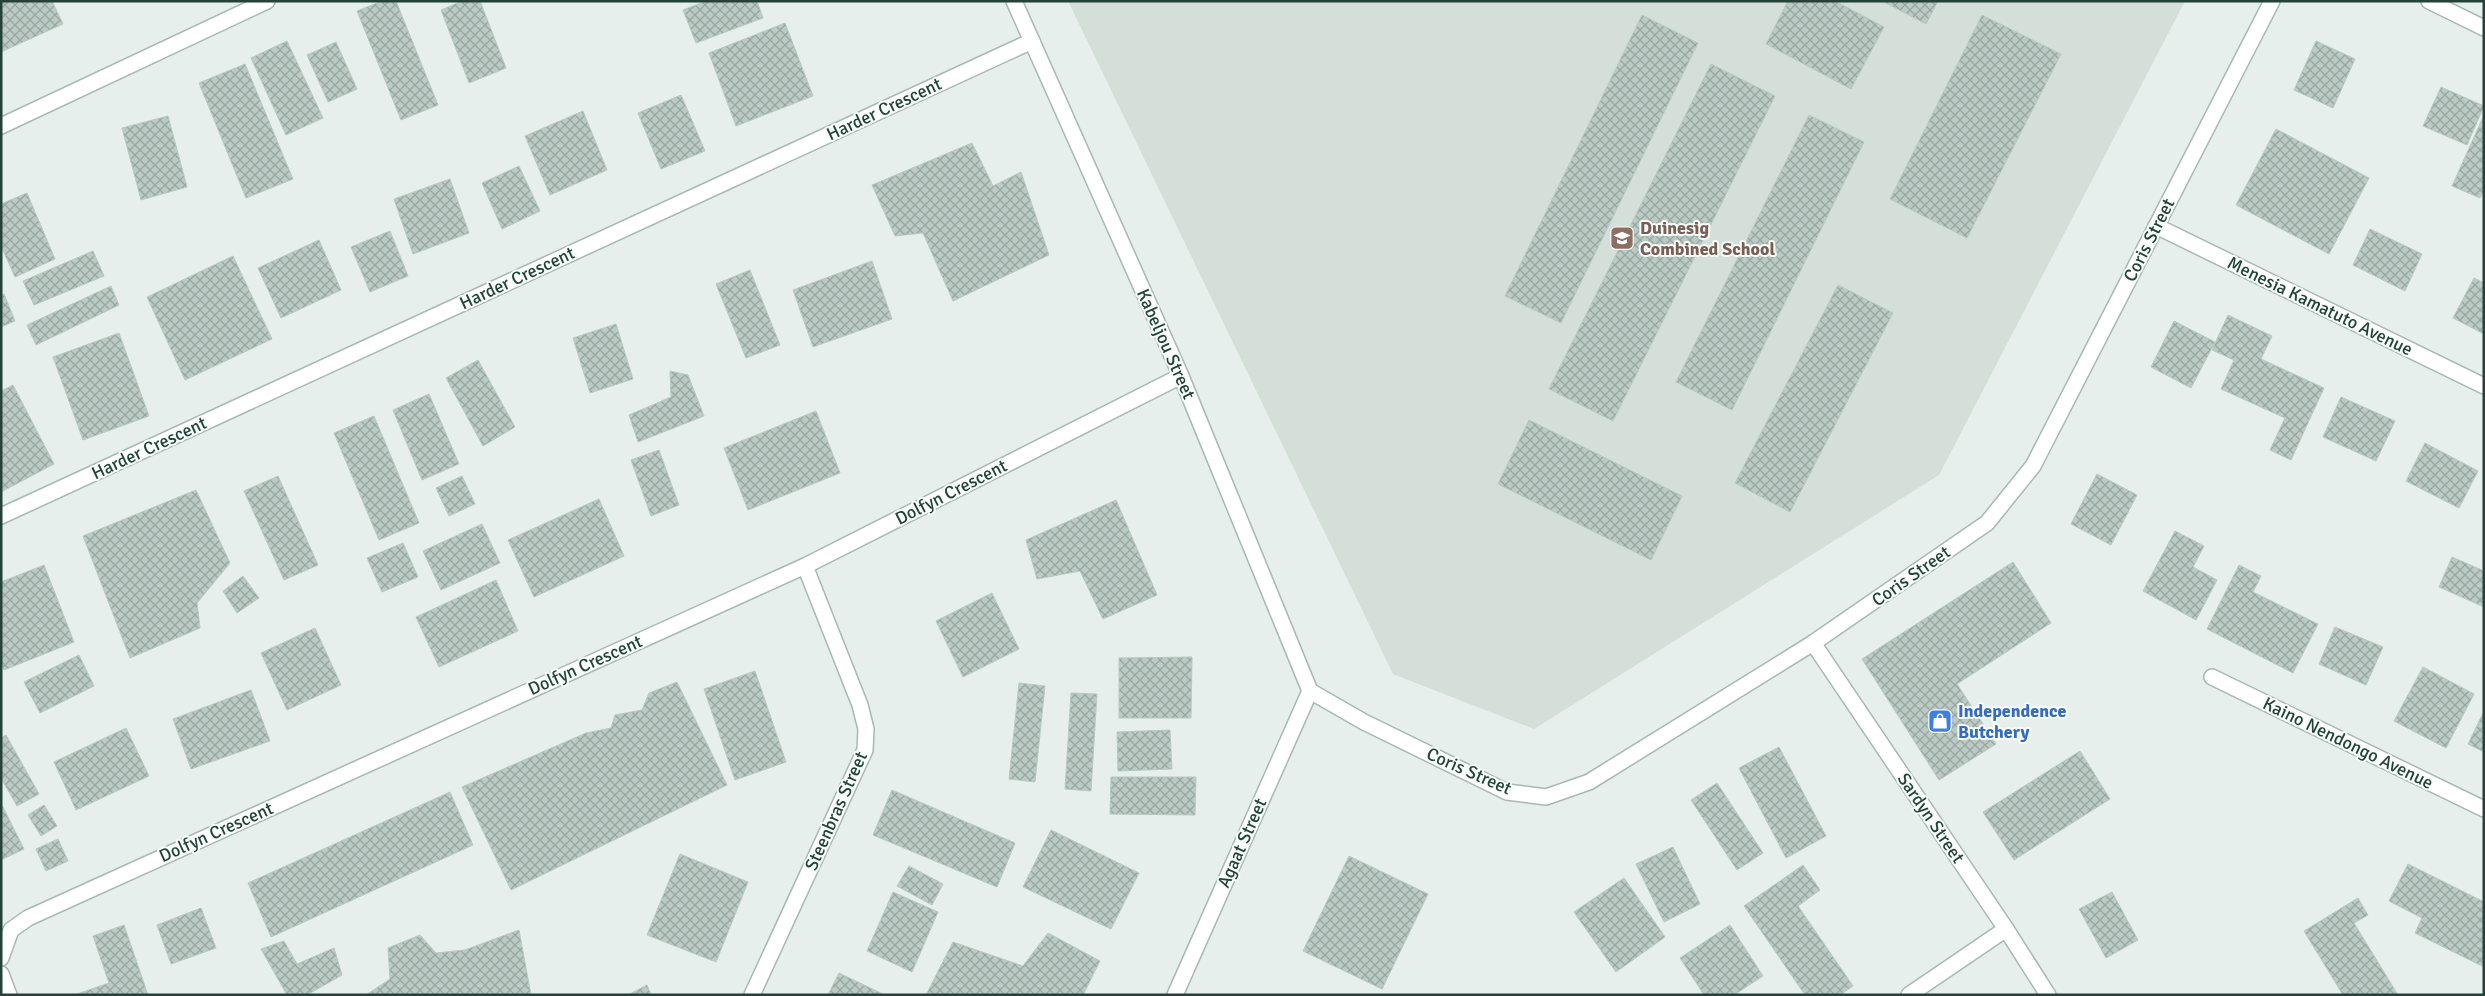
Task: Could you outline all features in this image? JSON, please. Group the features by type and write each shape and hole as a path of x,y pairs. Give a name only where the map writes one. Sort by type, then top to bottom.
{"street":[{"path":"1,126 267,1"},
{"name":"Kabeljou Street","path":"1014,1 1181,376 1310,691"},
{"name":"Coris Street","path":"1310,691 1364,722 1507,792 1546,797 1589,782 1813,643 1987,523 2033,466 2272,1"},
{"path":"2429,1 2484,28"},
{"name":"Harder Crescent","path":"1,516 1032,41"},
{"name":"Menesia Kamatuto Avenue","path":"2156,226 2484,386"},
{"name":"Dolfyn Crescent","path":"1,958 12,930 28,918 805,566 1181,376"},
{"name":"Steenbras Street","path":"752,995 865,750 866,728 860,706 805,566"},
{"name":"Sardyn Street","path":"1813,643 2006,929 2048,995"},
{"name":"Kaino Nendongo Avenue","path":"2212,677 2484,809"},
{"name":"Agaat Street","path":"1174,995 1310,691"},
{"path":"1909,995 2006,929"},
{"path":"1,974 9,995"}],"shaded area":[{"name":"Duinesig Combined School","path":"1068,1 2185,1 1939,475 1534,729 1393,674"}],"building":[{"path":"1,1 52,1 63,24 1,52"},
{"path":"382,1 396,1 438,105 401,120 357,11"},
{"path":"462,1 480,1 506,68 469,83 441,10"},
{"path":"706,1 757,1 763,18 696,43 683,10"},
{"path":"1788,1 1835,1 1884,27 1851,89 1766,44"},
{"path":"1882,1 1938,1 1926,24"},
{"path":"1642,15 1698,43 1561,323 1505,296"},
{"path":"1982,15 2061,54 1967,238 1890,199"},
{"path":"785,23 813,96 736,126 709,53"},
{"path":"287,41 323,118 286,135 251,58"},
{"path":"2316,41 2355,59 2333,108 2294,90"},
{"path":"336,42 357,89 328,102 307,55"},
{"path":"245,64 293,179 246,198 199,83"},
{"path":"1711,64 1775,96 1613,421 1549,389"},
{"path":"2441,87 2484,106 2467,145 2423,126"},
{"path":"681,95 705,151 661,169 638,113"},
{"path":"583,111 607,170 550,195 525,136"},
{"path":"1809,115 1864,142 1732,410 1676,382"},
{"path":"2484,115 2484,191 2480,198 2452,186"},
{"path":"168,116 187,187 141,200 122,128"},
{"path":"2276,129 2369,178 2329,254 2236,205"},
{"path":"972,143 993,186 1021,172 1049,255 953,301 923,233 895,236 872,185"},
{"path":"519,166 540,211 502,229 482,183"},
{"path":"450,179 469,233 413,254 394,199"},
{"path":"27,193 55,259 15,277 1,246 1,204"},
{"path":"2370,229 2422,254 2405,291 2353,265"},
{"path":"390,231 408,276 370,292 351,247"},
{"path":"319,240 341,290 281,318 258,268"},
{"path":"93,251 104,276 34,305 23,281"},
{"path":"233,256 272,339 185,380 147,297"},
{"path":"872,261 892,319 813,347 793,290"},
{"path":"750,270 780,345 746,358 716,284"},
{"path":"2474,278 2484,283 2484,334 2453,318"},
{"path":"1838,285 1893,313 1790,512 1735,483"},
{"path":"111,286 119,305 36,345 27,325"},
{"path":"4,294 15,321 1,327 1,295"},
{"path":"2228,315 2272,336 2261,359 2324,388 2291,460 2270,450 2285,418 2221,389 2234,360 2212,350"},
{"path":"2174,321 2215,342 2191,388 2151,367"},
{"path":"616,324 633,379 590,393 573,338"},
{"path":"119,333 149,416 83,440 53,357"},
{"path":"478,360 515,427 483,446 446,378"},
{"path":"670,371 688,375 704,416 638,442 629,415 671,397"},
{"path":"13,385 54,464 1,492 1,391"},
{"path":"429,394 459,464 422,480 393,410"},
{"path":"2341,397 2395,421 2376,461 2323,437"},
{"path":"816,411 840,473 748,510 724,448"},
{"path":"374,416 419,523 379,540 334,433"},
{"path":"1529,420 1682,496 1651,560 1498,484"},
{"path":"2425,443 2478,471 2459,508 2406,481"},
{"path":"659,450 679,505 651,516 631,460"},
{"path":"2097,474 2137,495 2111,545 2071,524"},
{"path":"278,476 318,565 284,580 244,491"},
{"path":"462,476 475,504 449,516 436,488"},
{"path":"196,490 230,563 197,603 200,628 130,658 83,536"},
{"path":"599,499 624,556 534,597 508,540"},
{"path":"1116,500 1157,595 1103,619 1080,571 1037,579 1026,540"},
{"path":"482,524 500,563 441,590 423,551"},
{"path":"2175,531 2204,546 2193,567 2217,580 2196,620 2143,591"},
{"path":"403,543 418,577 382,592 367,558"},
{"path":"2452,557 2484,571 2484,607 2439,587"},
{"path":"2013,562 2051,623 1957,684 1996,744 1939,780 1862,659"},
{"path":"44,565 74,642 4,670 1,664 1,582"},
{"path":"2239,565 2261,576 2253,592 2318,624 2293,673 2207,629"},
{"path":"243,576 259,598 237,613 223,591"},
{"path":"496,580 518,631 439,667 416,617"},
{"path":"992,593 1019,649 963,677 936,621"},
{"path":"2335,627 2383,647 2366,685 2319,664"},
{"path":"315,628 341,685 287,710 261,653"},
{"path":"79,655 94,686 40,713 24,682"},
{"path":"1192,657 1191,718 1119,718 1119,658"},
{"path":"2423,667 2474,694 2446,748 2394,721"},
{"path":"755,671 786,762 735,780 704,689"},
{"path":"677,682 727,785 511,890 462,787 586,733 611,728 615,715 642,710 649,693"},
{"path":"1019,683 1045,686 1035,782 1009,779"},
{"path":"251,690 270,741 191,769 173,719"},
{"path":"1071,693 1097,694 1091,791 1065,789"},
{"path":"2484,711 2484,752 2468,744"},
{"path":"126,728 149,776 76,810 54,762"},
{"path":"1170,730 1172,769 1118,771 1117,732"},
{"path":"6,735 39,794 17,806 1,778 1,738"},
{"path":"1779,747 1826,836 1786,858 1739,768"},
{"path":"2080,751 2110,799 2014,860 1983,812"},
{"path":"1111,777 1196,777 1195,815 1110,814"},
{"path":"1717,783 1763,853 1737,870 1691,800"},
{"path":"892,790 1015,843 997,887 873,835"},
{"path":"450,792 473,845 271,937 248,883"},
{"path":"1,803 24,849 1,860"},
{"path":"44,805 57,826 41,836 28,815"},
{"path":"1051,830 1139,873 1111,929 1023,887"},
{"path":"58,839 68,861 46,871 36,849"},
{"path":"1673,847 1700,904 1664,922 1636,864"},
{"path":"680,854 748,882 716,962 647,935"},
{"path":"1349,856 1428,894 1382,989 1303,951"},
{"path":"2408,864 2484,902 2484,967 2415,933 2422,918 2389,901"},
{"path":"1803,865 1820,890 1798,906 1853,986 1840,995 1805,995 1744,906"},
{"path":"909,866 943,884 932,905 897,886"},
{"path":"1624,878 1665,937 1616,972 1574,912"},
{"path":"893,892 938,912 912,972 867,951"},
{"path":"2112,892 2138,940 2106,958 2079,909"},
{"path":"2358,898 2368,915 2354,923 2398,995 2343,995 2304,931"},
{"path":"201,908 216,948 171,964 157,925"},
{"path":"124,925 148,995 74,995 109,983 93,936"},
{"path":"1730,925 1763,976 1734,995 1704,995 1680,958"},
{"path":"519,930 531,995 366,995 390,979 388,948 420,935 436,953 465,950"},
{"path":"1048,933 1100,961 1083,995 926,995 953,942 1023,966"},
{"path":"284,941 297,964 334,948 342,975 307,995 287,995 261,949"},
{"path":"839,973 885,995 828,995"},
{"path":"647,985 651,995 628,995"}],"place":[{"name":"Duinesig Combined School","path":"1622,238"},
{"name":"Independence Butchery","path":"1940,721"}]}
